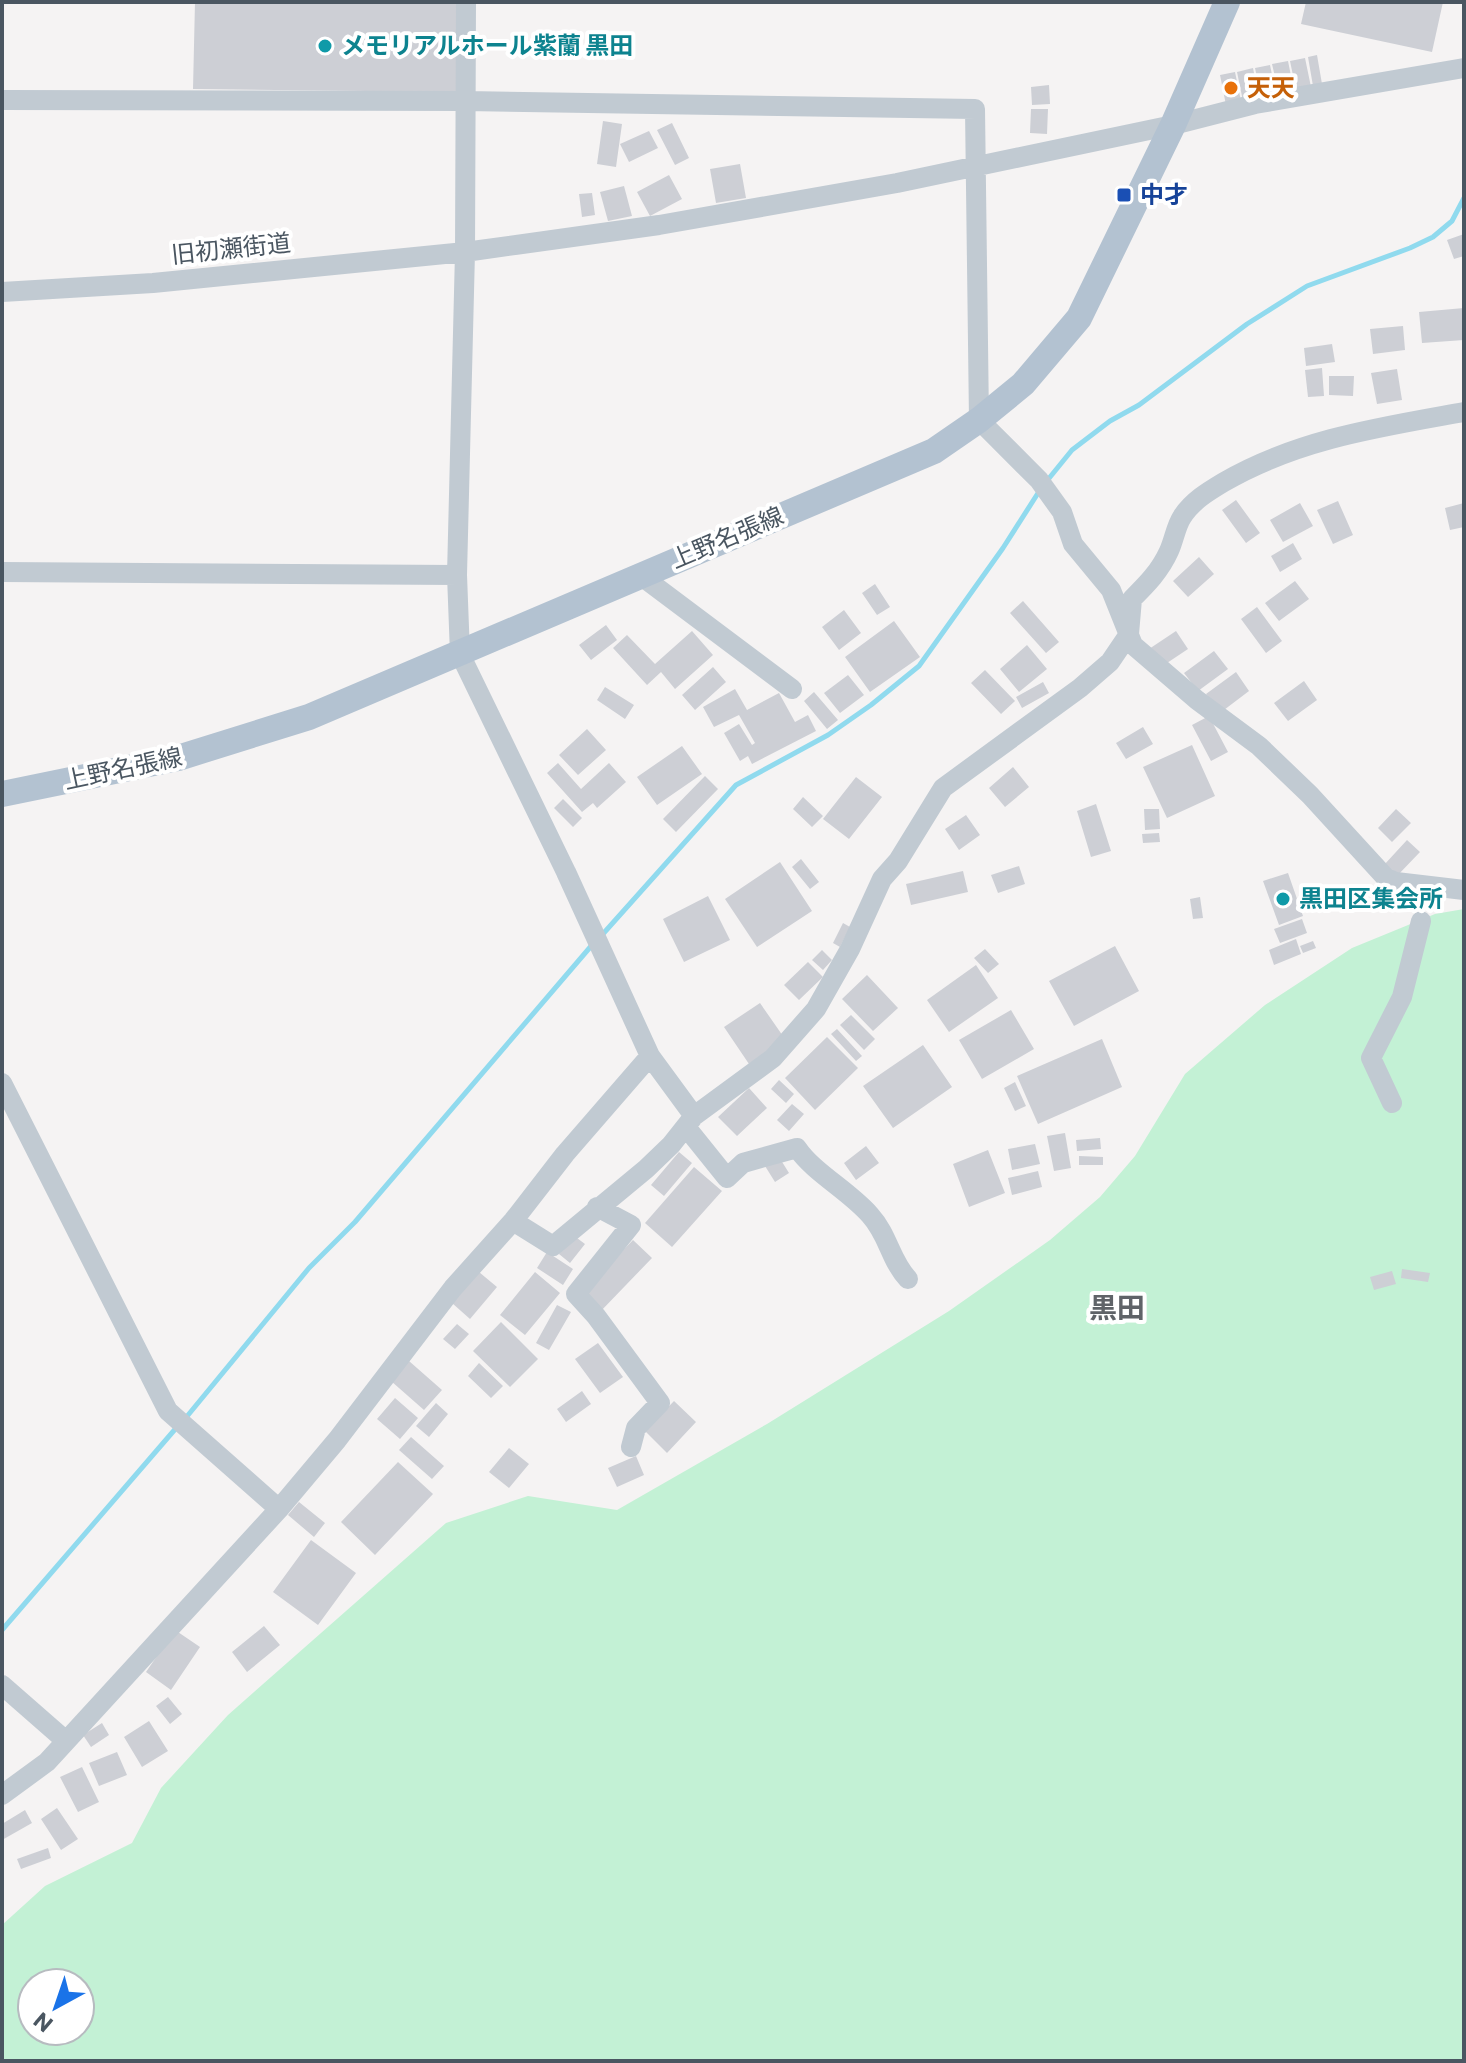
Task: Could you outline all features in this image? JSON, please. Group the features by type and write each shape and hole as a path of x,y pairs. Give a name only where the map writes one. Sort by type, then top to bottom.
{"main road":[{"name":"上野名張線","path":"2,794 178,758 309,717 934,451 1023,384 1079,318 1173,125 1227,2"}],"street":[{"path":"466,2 465,252 457,575 460,654 650,1056 727,1178 743,1163 797,1148 804,1158 831,1178 869,1214 888,1239 897,1266 908,1279"},
{"name":"旧初瀬街道","path":"2,292 153,283 465,252 659,225 977,166 1173,125 1255,104 1464,68"},
{"path":"2,100 466,101 975,109 979,420 1044,486 1062,512 1073,544 1111,590 1133,645 1197,700 1259,746 1310,795 1386,878 1411,885 1464,890"},
{"path":"513,1221 553,1246 646,1169 690,1122 773,1058 816,1009 850,949 882,879 898,861 943,788 1080,688 1110,662 1129,634 1132,599 1156,574 1170,550 1181,517 1203,494 1248,469 1305,445 1464,412"},
{"path":"2,572 457,575"},
{"path":"640,575 792,689"},
{"path":"1392,1103 1371,1058 1402,997 1421,921"},
{"path":"2,1795 47,1762 279,1509 337,1440 453,1288 650,1056"},
{"path":"2,1083 168,1411 279,1509"},
{"path":"597,1207 631,1225 576,1294 596,1316 660,1403 636,1428 631,1447"},
{"path":"2,1685 66,1741"}],"green space":[{"path":"1464,909 1464,2061 2,2061 2,1925 45,1886 132,1843 161,1788 228,1715 446,1523 528,1496 617,1510 767,1424 949,1311 1050,1240 1100,1197 1135,1156 1185,1074 1265,1005 1352,948 1435,914"}],"building":[{"name":"メモリアルホール紫蘭 黒田","path":"195,2 456,2 456,92 193,89"},
{"path":"1306,2 1443,2 1432,52 1301,24"},
{"path":"1317,55 1322,84 1313,86 1308,57"},
{"path":"1305,58 1311,87 1296,90 1290,61"},
{"path":"1288,61 1294,91 1279,94 1272,64"},
{"path":"1270,65 1276,94 1261,97 1255,68"},
{"path":"1253,68 1259,98 1243,101 1237,72"},
{"name":"天天","path":"1235,72 1241,101 1226,105 1220,75"},
{"path":"1049,85 1050,104 1032,105 1031,87"},
{"path":"1031,109 1048,109 1047,134 1030,133"},
{"path":"603,121 622,124 616,167 597,164"},
{"path":"672,123 689,158 675,165 657,130"},
{"path":"649,131 658,148 629,162 620,144"},
{"path":"740,164 746,198 716,203 710,169"},
{"path":"669,175 682,199 650,216 637,192"},
{"path":"624,186 632,216 608,221 600,192"},
{"path":"592,193 595,215 582,217 579,194"},
{"path":"1464,234 1464,256 1454,259 1447,240"},
{"path":"1464,308 1464,340 1422,343 1419,312"},
{"path":"1403,326 1405,350 1373,354 1370,329"},
{"path":"1332,344 1335,362 1306,366 1304,348"},
{"path":"1322,368 1324,396 1308,397 1305,370"},
{"path":"1397,369 1402,400 1377,404 1371,373"},
{"path":"1329,376 1354,376 1353,396 1329,395"},
{"path":"1236,500 1260,533 1246,543 1222,510"},
{"path":"1338,501 1353,535 1333,544 1317,510"},
{"path":"1300,503 1313,526 1283,542 1270,520"},
{"path":"1464,503 1464,527 1450,530 1445,508"},
{"path":"1293,543 1302,559 1280,572 1271,556"},
{"path":"1199,557 1214,574 1188,597 1173,581"},
{"path":"1295,581 1309,599 1279,621 1265,603"},
{"path":"875,584 890,607 877,615 862,593"},
{"path":"1023,601 1059,642 1046,653 1010,613"},
{"path":"1257,607 1282,641 1266,653 1241,619"},
{"path":"844,610 861,633 839,650 822,627"},
{"path":"894,621 920,657 870,692 845,657"},
{"path":"606,625 617,640 591,660 579,645"},
{"path":"692,631 713,655 675,689 661,672 647,685 613,648 627,635 655,664"},
{"path":"1176,631 1188,649 1161,667 1149,649"},
{"path":"1027,645 1047,669 1019,692 1000,669"},
{"path":"1214,651 1228,669 1198,691 1184,673"},
{"path":"713,667 726,682 695,710 682,695"},
{"path":"985,670 1015,701 1001,714 971,683"},
{"path":"1236,672 1249,691 1220,713 1206,694"},
{"path":"848,675 864,695 840,713 824,693"},
{"path":"1304,681 1317,700 1288,721 1274,703"},
{"path":"1043,682 1049,693 1022,708 1016,697"},
{"path":"605,687 634,705 625,719 597,700"},
{"path":"735,689 747,710 779,693 795,722 808,715 816,731 752,764 748,756 740,761 724,733 739,724 752,745 755,743 739,715 714,727 703,707"},
{"path":"814,692 838,720 827,729 804,701"},
{"path":"1209,716 1228,752 1211,761 1192,725"},
{"path":"1143,727 1153,744 1126,759 1116,743"},
{"path":"587,729 606,750 578,775 559,755"},
{"path":"1192,745 1215,796 1167,818 1143,767"},
{"path":"682,746 702,774 657,805 637,777"},
{"path":"558,763 581,789 609,763 626,782 597,808 593,803 582,812 547,773"},
{"path":"1013,767 1029,787 1005,807 989,788"},
{"path":"705,776 718,789 676,832 663,819"},
{"path":"856,777 882,797 849,839 823,819"},
{"path":"803,797 823,816 812,827 793,809"},
{"path":"563,799 582,818 573,827 554,808"},
{"path":"1096,804 1111,851 1091,857 1077,811"},
{"path":"1144,809 1159,809 1160,829 1145,830"},
{"path":"1396,809 1411,823 1392,842 1378,828"},
{"path":"966,815 980,835 959,850 945,829"},
{"path":"1159,833 1160,842 1143,843 1142,834"},
{"path":"1407,840 1420,852 1396,877 1384,865"},
{"path":"801,859 819,882 810,889 792,867"},
{"path":"780,862 812,911 757,947 725,899"},
{"path":"1019,866 1025,884 998,893 991,875"},
{"path":"963,871 968,892 911,905 906,884"},
{"name":"黒田区集会所","path":"1288,873 1303,916 1279,925 1263,881"},
{"path":"708,896 730,940 684,962 663,919"},
{"path":"1200,897 1203,918 1193,919 1190,899"},
{"path":"1302,919 1307,933 1280,943 1274,929"},
{"path":"843,923 850,927 840,947 833,943"},
{"path":"1296,939 1301,954 1274,965 1269,950"},
{"path":"1313,941 1316,948 1303,953 1300,946"},
{"path":"1115,946 1139,991 1074,1026 1049,981"},
{"path":"985,949 999,964 988,973 974,958"},
{"path":"822,950 832,960 823,970 812,960"},
{"path":"808,962 823,977 799,1000 784,985"},
{"path":"976,965 998,998 949,1032 927,1000"},
{"path":"867,975 898,1008 873,1031 842,999"},
{"path":"760,1003 785,1039 749,1064 724,1027"},
{"path":"1011,1010 1034,1049 982,1079 959,1040"},
{"path":"851,1015 875,1039 864,1050 840,1025"},
{"path":"837,1029 862,1056 856,1061 831,1034"},
{"path":"827,1037 858,1068 815,1110 785,1078"},
{"path":"1102,1039 1122,1087 1038,1124 1017,1076"},
{"path":"923,1045 952,1087 893,1128 863,1086"},
{"path":"779,1080 794,1094 786,1103 771,1089"},
{"path":"1015,1082 1026,1106 1015,1111 1004,1088"},
{"path":"749,1088 767,1108 737,1136 718,1117"},
{"path":"792,1104 804,1114 789,1131 777,1120"},
{"path":"1065,1133 1071,1168 1054,1171 1047,1136"},
{"path":"1100,1138 1101,1149 1077,1151 1076,1140"},
{"path":"1035,1144 1040,1164 1012,1170 1008,1149"},
{"path":"866,1146 879,1163 856,1180 844,1163"},
{"path":"988,1150 1005,1193 969,1207 953,1164"},
{"path":"679,1152 692,1163 664,1196 651,1185"},
{"path":"1079,1156 1103,1157 1103,1165 1079,1165"},
{"path":"779,1157 789,1173 775,1182 765,1166"},
{"path":"694,1167 722,1191 672,1247 645,1223"},
{"path":"1038,1171 1042,1187 1012,1195 1008,1178"},
{"path":"573,1235 585,1244 570,1263 559,1254"},
{"path":"633,1240 652,1258 599,1313 580,1295"},
{"path":"547,1252 573,1269 563,1285 537,1268"},
{"path":"1402,1269 1430,1273 1428,1282 1401,1278"},
{"path":"1392,1271 1396,1284 1374,1290 1370,1277"},
{"path":"479,1272 497,1287 470,1319 452,1303"},
{"path":"535,1272 560,1293 525,1335 500,1315"},
{"path":"557,1305 571,1312 549,1350 536,1343"},
{"path":"501,1322 538,1359 510,1387 473,1351"},
{"path":"457,1324 469,1334 455,1349 443,1339"},
{"path":"598,1343 623,1377 600,1393 575,1359"},
{"path":"409,1361 442,1390 424,1410 391,1381"},
{"path":"479,1363 503,1386 491,1398 468,1376"},
{"path":"582,1391 591,1404 566,1422 557,1409"},
{"path":"395,1398 418,1418 400,1439 377,1419"},
{"path":"674,1401 696,1422 667,1453 645,1431"},
{"path":"436,1403 448,1414 429,1437 416,1426"},
{"path":"411,1437 444,1466 432,1479 399,1450"},
{"path":"509,1448 529,1464 509,1488 489,1472"},
{"path":"636,1456 644,1475 617,1487 608,1468"},
{"path":"398,1462 433,1494 375,1555 341,1522"},
{"path":"299,1502 325,1523 314,1537 288,1515"},
{"path":"311,1540 356,1573 318,1625 273,1592"},
{"path":"264,1626 280,1645 247,1672 232,1652"},
{"path":"175,1630 200,1647 171,1690 146,1672"},
{"path":"168,1697 182,1714 170,1724 156,1706"},
{"path":"149,1721 168,1751 142,1767 124,1737"},
{"path":"102,1723 109,1735 91,1747 83,1735"},
{"path":"117,1752 127,1775 99,1786 89,1763"},
{"path":"82,1767 99,1802 78,1812 60,1777"},
{"path":"57,1808 78,1839 61,1850 41,1819"},
{"path":"25,1810 32,1823 2,1840 2,1824"},
{"path":"48,1848 51,1858 21,1869 17,1859"}],"waterway":[{"path":"1046,482 1072,450 1110,421 1139,405 1247,324 1307,286 1433,237 1452,221 1464,198"},
{"path":"602,935 736,785 828,735 919,666 1040,490"},
{"path":"184,1420 309,1268 355,1222 592,945"},
{"path":"2,1630 177,1427"}],"place":[{"name":"メモリアルホール紫蘭 黒田","path":"325,46"},
{"name":"天天","path":"1231,88"},
{"name":"中才","path":"1124,195"},
{"name":"黒田区集会所","path":"1283,899"}],"district":[{"name":"黒田","path":"1117,1308"}]}
